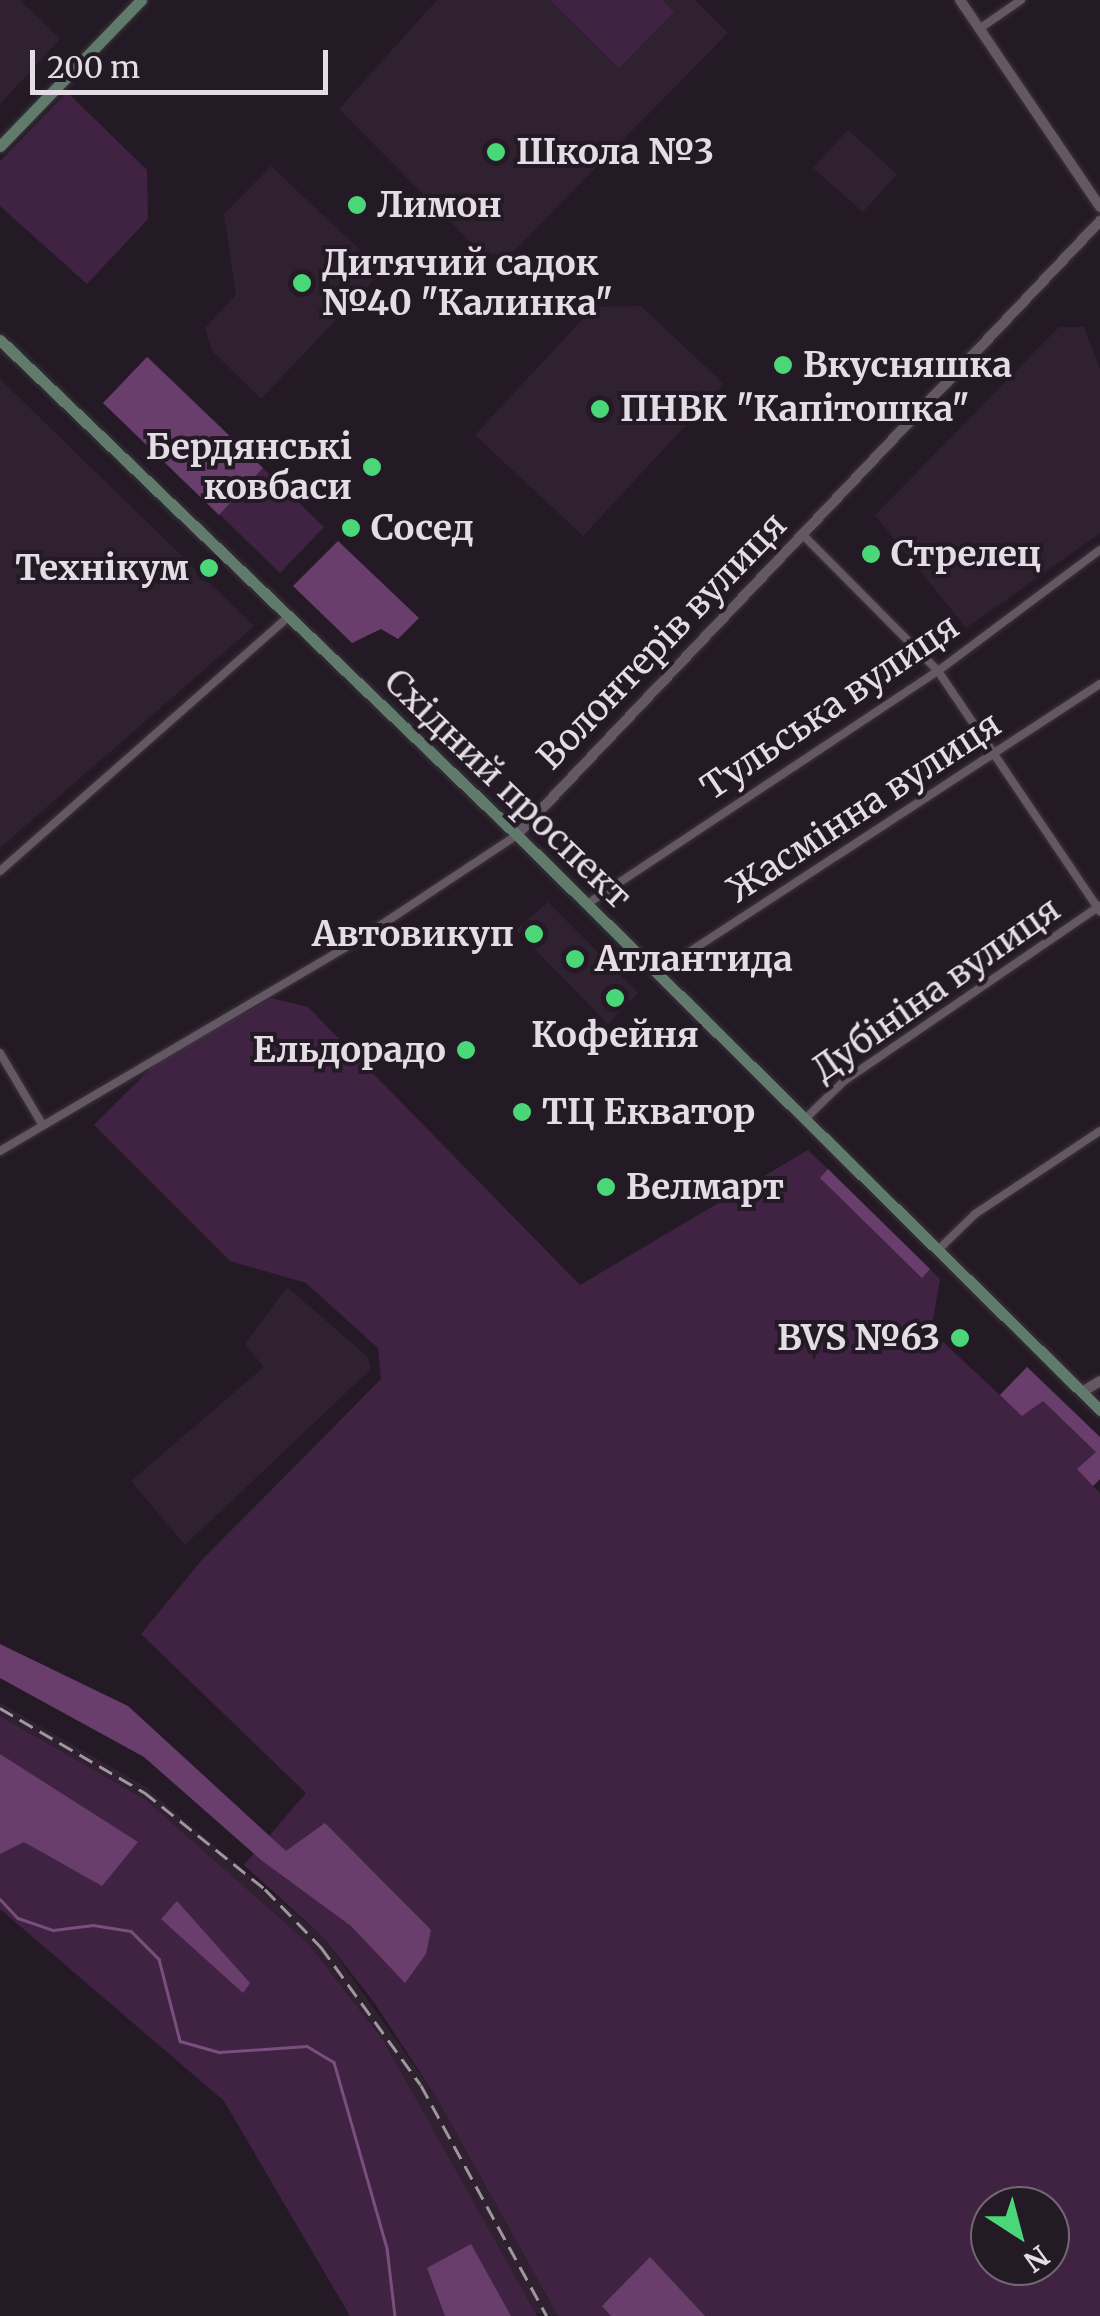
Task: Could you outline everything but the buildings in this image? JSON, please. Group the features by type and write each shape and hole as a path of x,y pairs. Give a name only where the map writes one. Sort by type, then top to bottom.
{"main road":[{"path":"0,146 141,0"},
{"name":"Східний проспект","path":"0,340 517,834 1100,1410"}],"street":[{"path":"960,0 1100,207"},
{"path":"979,29 1022,0"},
{"name":"Волонтерів вулиця","path":"0,1150 360,939 517,834 1100,221"},
{"path":"802,534 938,670 1099,908"},
{"name":"Тульська вулиця","path":"588,904 938,670 1100,550"},
{"path":"0,871 289,616"},
{"name":"Жасмінна вулиця","path":"657,973 1100,684"},
{"name":"Дубініна вулиця","path":"805,1118 844,1081 1099,908"},
{"path":"0,1052 42,1124"},
{"path":"938,1250 975,1214 1100,1131"},
{"path":"1082,1392 1100,1381"}],"shaded area":[{"path":"0,0 20,0 60,39 0,104"},
{"name":"Школа №3","path":"437,0 695,0 728,33 510,255 482,254 339,109"},
{"path":"550,0 662,0 674,12 619,68"},
{"path":"67,92 147,170 148,219 87,284 0,206 0,161"},
{"path":"848,130 897,174 863,212 813,168"},
{"name":"Дитячий садок №40 \"Калинка\"","path":"271,166 382,271 261,399 212,351 205,328 236,295 224,214"},
{"name":"ПНВК \"Капітошка\"","path":"641,306 724,384 583,536 475,435 594,307"},
{"path":"1059,327 1084,327 1100,369 1100,533 966,628 875,515"},
{"path":"147,357 263,468 219,515 103,403"},
{"path":"149,358 324,527 280,573 105,403"},
{"path":"0,379 254,626 0,848"},
{"path":"338,541 419,618 398,639 381,629 352,643 293,586"},
{"path":"548,902 638,993 608,1024 516,930"},
{"path":"271,998 308,1007 580,1285 808,1150 940,1279 931,1331 1000,1395 1027,1367 1100,1437 1100,1479 1093,1486 1100,1493 1100,2316 558,2316 435,2095 373,2001 323,1937 244,1865 306,1793 141,1634 202,1560 381,1379 378,1348 306,1283 230,1261 94,1125 157,1062"},
{"path":"828,1169 930,1269 922,1278 820,1178"},
{"path":"287,1287 368,1357 371,1369 185,1545 131,1481 264,1367 245,1344"},
{"path":"1027,1367 1100,1437 1100,1479 1093,1486 1077,1469 1096,1452 1043,1401 1022,1416 1000,1395"},
{"path":"0,1644 128,1706 286,1851 325,1823 431,1930 426,1954 405,1983 351,1926 261,1860 144,1757 0,1678"},
{"path":"0,1703 144,1786 323,1937 435,2095 558,2316 534,2313 383,2040 307,1942 146,1800 0,1716"},
{"path":"0,1716 146,1800 307,1942 383,2040 537,2316 350,2316 224,2101 0,1909"},
{"path":"0,1754 138,1842 102,1886 24,1842 0,1854"},
{"path":"177,1901 250,1983 243,1993 161,1919"},
{"path":"471,2244 511,2316 445,2316 427,2268"},
{"path":"650,2257 705,2316 611,2316 602,2306"}],"waterway":[{"path":"0,1899 18,1918 53,1930 93,1925 131,1931 159,1959 180,2041 219,2052 307,2046 334,2062 387,2248 395,2316"}],"railway":[{"path":"0,1708 144,1792 265,1889 321,1947 421,2085 547,2316"}],"place":[{"name":"Школа №3","path":"496,152"},
{"name":"Лимон","path":"357,205"},
{"name":"Дитячий садок №40 \"Калинка\"","path":"302,283"},
{"name":"Вкусняшка","path":"783,365"},
{"name":"ПНВК \"Капітошка\"","path":"600,409"},
{"name":"Бердянські ковбаси","path":"372,467"},
{"name":"Сосед","path":"351,528"},
{"name":"Стрелец","path":"871,554"},
{"name":"Технікум","path":"209,568"},
{"name":"Автовикуп","path":"534,934"},
{"name":"Атлантида","path":"575,959"},
{"name":"Кофейня","path":"615,998"},
{"name":"Ельдорадо","path":"466,1050"},
{"name":"ТЦ Екватор","path":"522,1112"},
{"name":"Велмарт","path":"606,1187"},
{"name":"BVS №63","path":"960,1338"}]}
